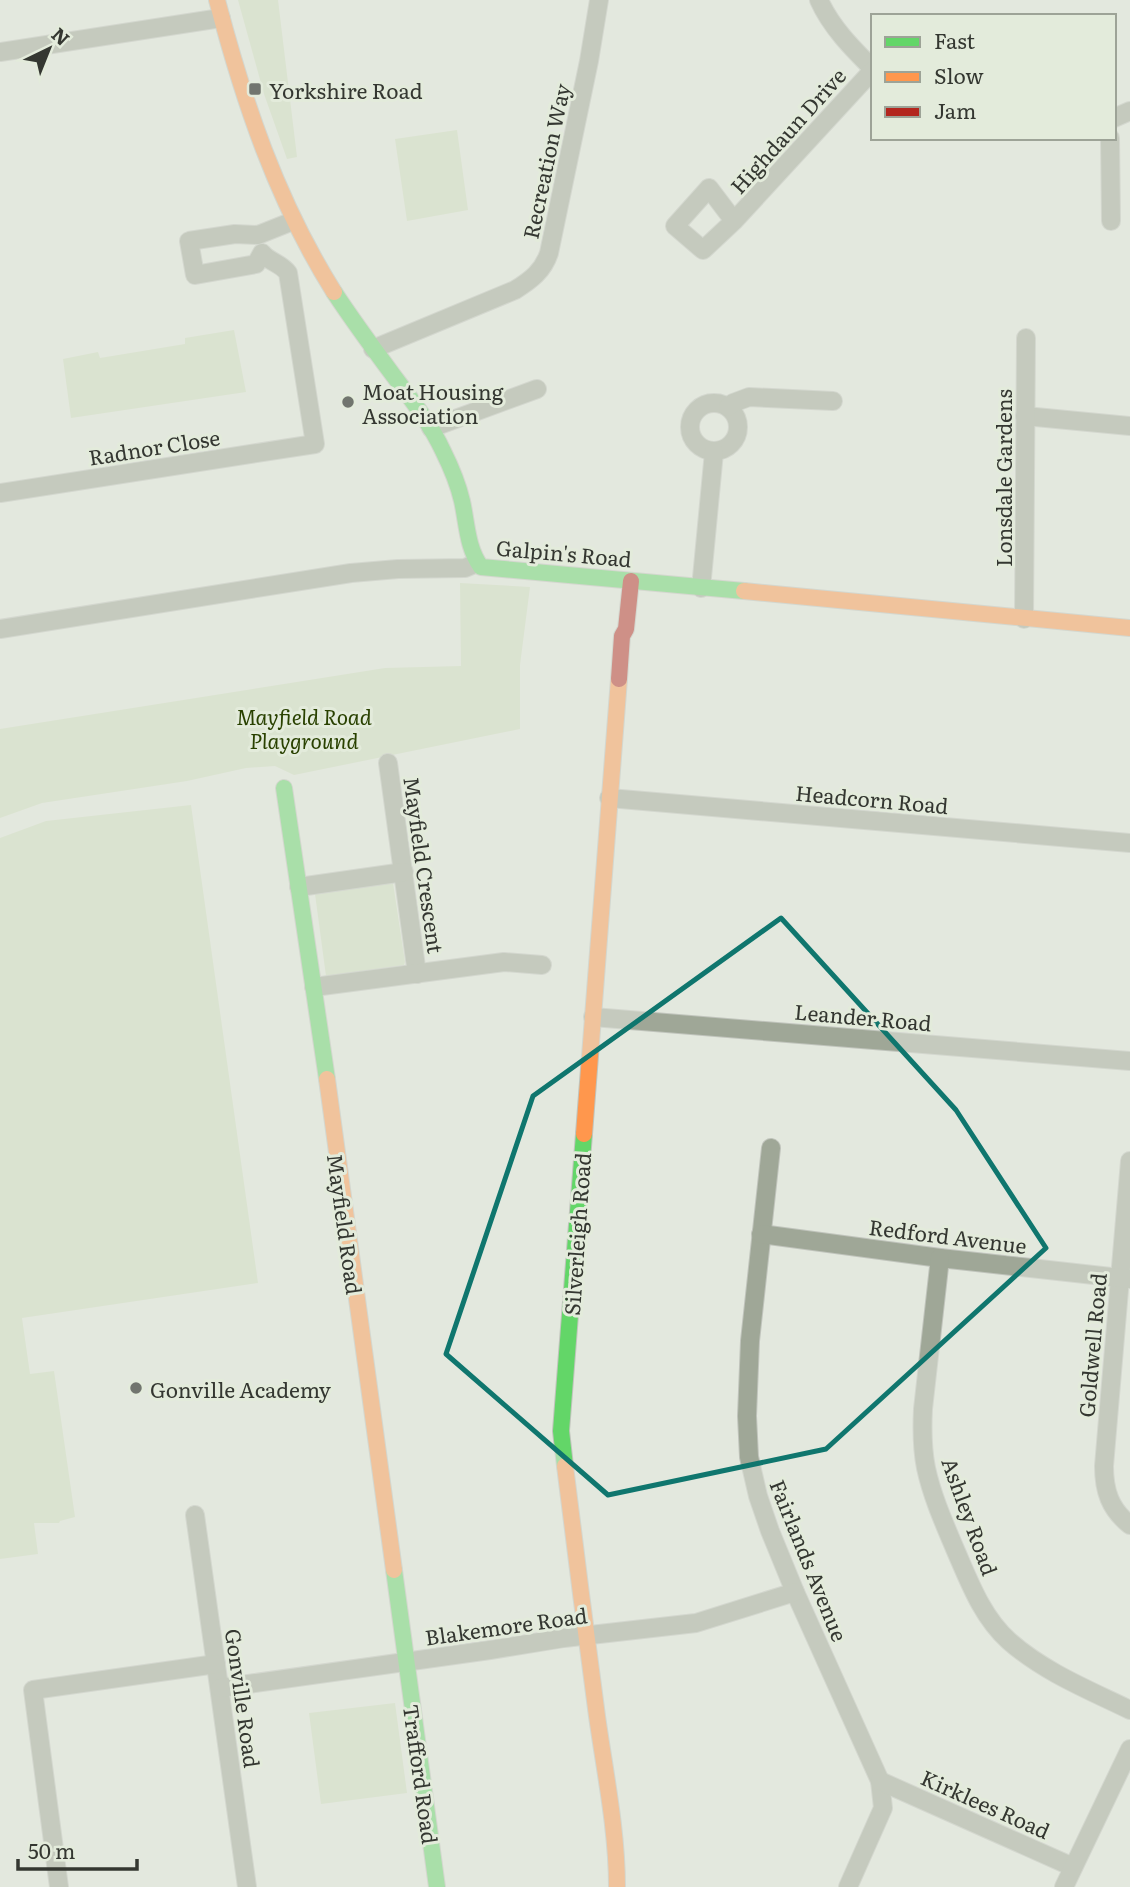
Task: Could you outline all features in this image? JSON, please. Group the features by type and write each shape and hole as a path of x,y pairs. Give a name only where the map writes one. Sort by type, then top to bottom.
{"street":[{"path":"217,0 253,123 293,221 329,283 431,428 456,481 477,563"},
{"name":"Recreation Way","path":"373,349 515,290 542,269 555,227 599,0"},
{"path":"819,0 847,44 871,67"},
{"path":"0,52 221,18"},
{"name":"Highdaun Drive","path":"734,221 871,71"},
{"path":"1110,140 1111,221"},
{"name":"Radnor Close","path":"0,493 315,443 288,273 282,266 268,260 260,244 293,221"},
{"name":"Lonsdale Gardens","path":"1024,619 1027,338"},
{"path":"431,428 537,389"},
{"path":"728,407 749,397 833,401"},
{"path":"717,403 728,407 736,416 738,431 730,445 714,452 701,447 695,442 692,419 701,407 709,404 717,403"},
{"path":"1025,416 1130,426"},
{"path":"701,588 714,452"},
{"name":"Galpin's Road","path":"0,629 351,573 465,568 477,563 486,569 1130,628"},
{"name":"Silverleigh Road","path":"617,1887 617,1862 561,1431 593,1017 588,968 610,798 622,636 626,628 631,581"},
{"name":"Mayfield Crescent","path":"388,762 417,974 504,962 542,965"},
{"name":"Mayfield Road","path":"285,788 407,1661"},
{"name":"Headcorn Road","path":"610,798 1130,843"},
{"path":"299,887 404,872"},
{"path":"314,987 417,974"},
{"name":"Leander Road","path":"593,1017 1130,1061"},
{"name":"Fairlands Avenue","path":"771,1148 750,1341 747,1416 750,1457 764,1515 795,1592 880,1781 883,1808 848,1887"},
{"name":"Goldwell Road","path":"1130,1161 1125,1279 1104,1482 1112,1507 1130,1525"},
{"name":"Redford Avenue","path":"761,1234 1125,1279"},
{"name":"Ashley Road","path":"940,1258 922,1434 932,1490 951,1538 977,1597 1000,1633 1042,1666 1130,1710"},
{"name":"Gonville Road","path":"195,1515 247,1887"},
{"name":"Blakemore Road","path":"219,1688 564,1638 696,1623 795,1592"},
{"name":"Trafford Road","path":"407,1661 437,1887"},
{"path":"59,1887 33,1690 216,1664"},
{"path":"1064,1887 1130,1749"},
{"name":"Kirklees Road","path":"880,1781 1073,1867"}],"highlighted area":[{"path":"781,918 956,1110 1046,1248 826,1449 608,1495 446,1354 533,1096"}],"green space":[{"path":"238,0 278,0 297,157 287,159 264,94"},
{"path":"457,130 468,210 407,221 395,139"},
{"path":"234,330 246,392 71,418 63,359 98,352 100,358 185,344 185,338"},
{"name":"Mayfield Road Playground","path":"460,583 530,587 520,665 520,729 294,775 275,766 246,768 187,781 42,803 0,818 0,729 385,668 461,666"},
{"path":"191,805 258,1283 22,1318 30,1374 54,1371 75,1517 59,1523 34,1523 38,1554 0,1559 0,838 46,821"},
{"path":"393,883 404,965 326,976 315,894"},
{"path":"395,1703 407,1793 321,1804 309,1713"}],"traffic: fast":[{"path":"334,292 438,441 456,482 470,544 481,567 744,591"},
{"path":"284,788 327,1079"},
{"path":"565,1466 561,1431 584,1134"},
{"path":"394,1570 437,1887"}],"traffic: slow":[{"path":"217,0 264,150 295,222 334,292"},
{"path":"744,591 1130,628"},
{"path":"584,1134 619,679"},
{"path":"327,1079 394,1570"},
{"path":"565,1466 613,1823 617,1887"}],"traffic: jam":[{"path":"619,679 622,636 626,629 631,581"}],"place":[{"name":"Yorkshire Road","path":"255,89"},
{"name":"Moat Housing Association","path":"348,402"},
{"name":"Gonville Academy","path":"136,1388"}]}
